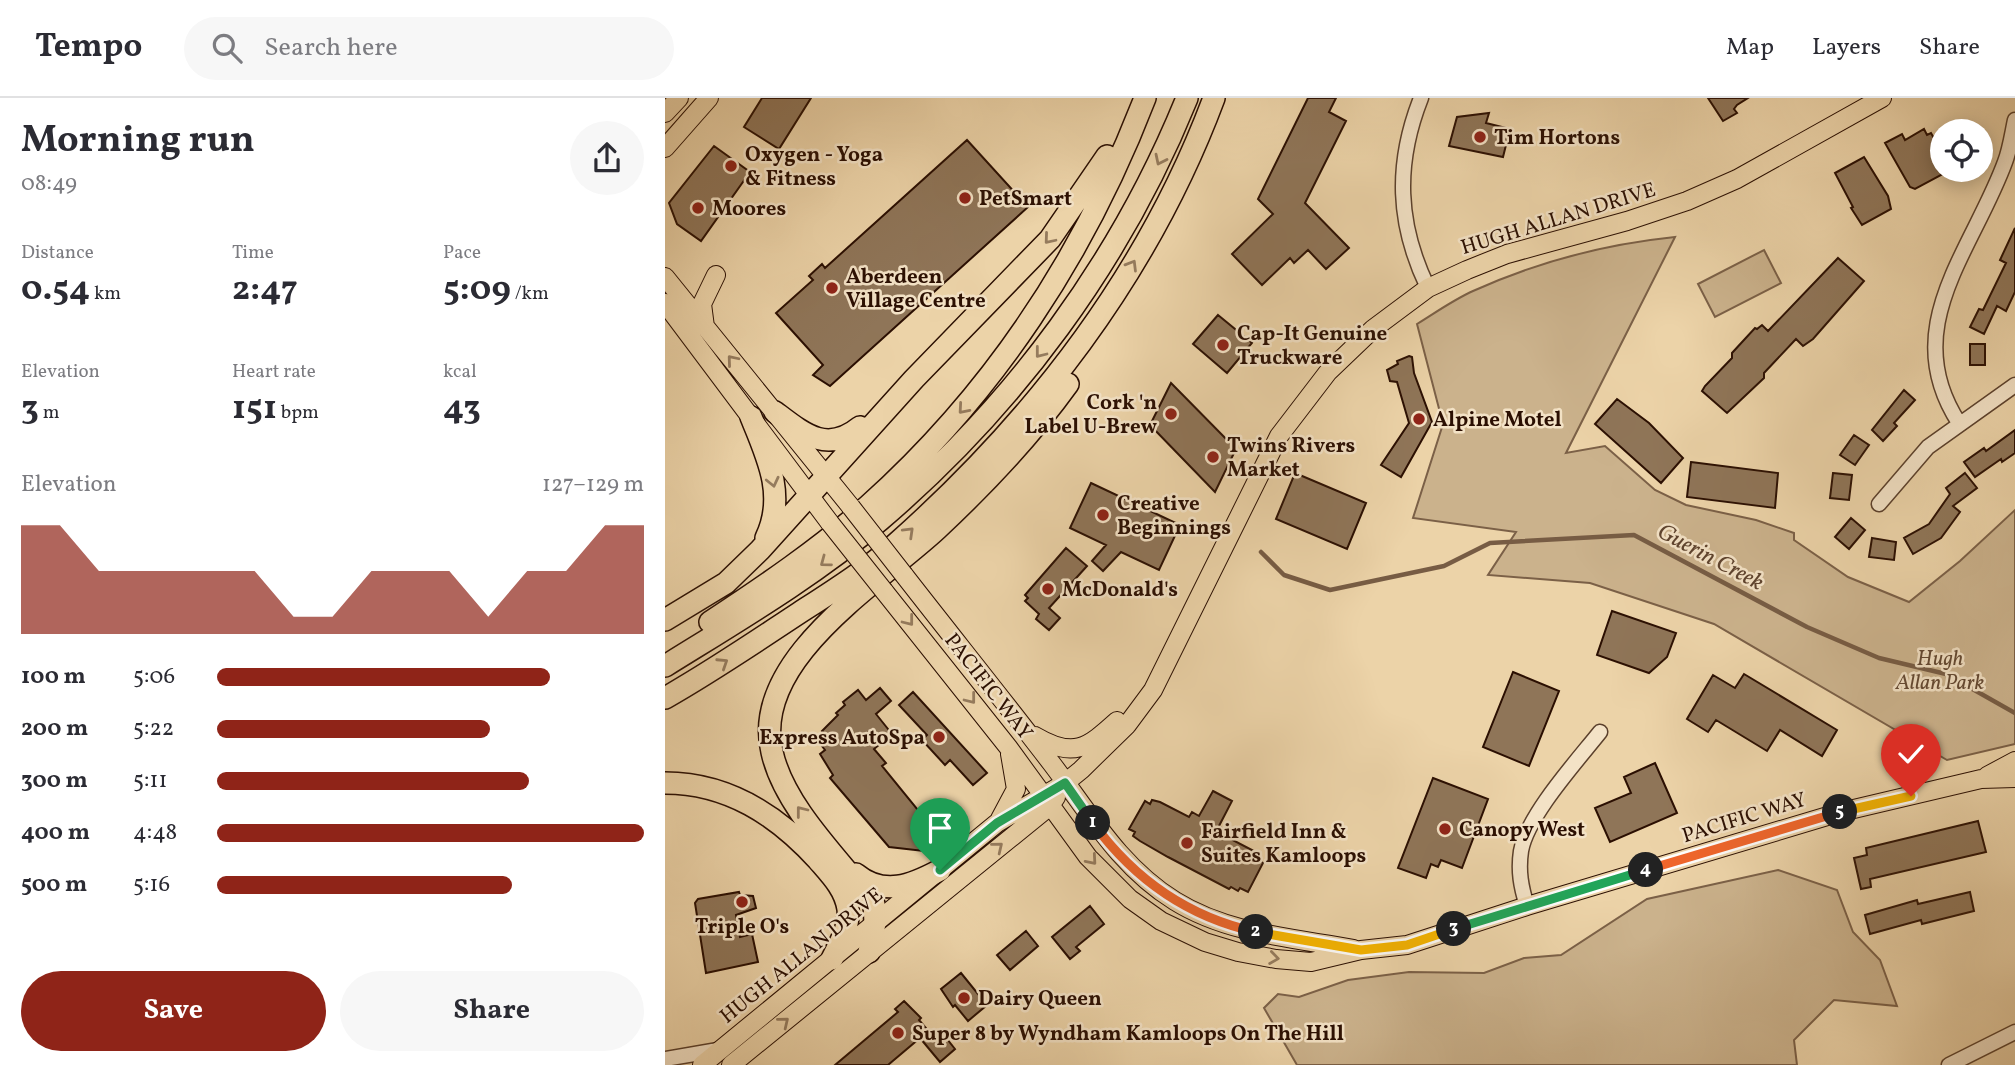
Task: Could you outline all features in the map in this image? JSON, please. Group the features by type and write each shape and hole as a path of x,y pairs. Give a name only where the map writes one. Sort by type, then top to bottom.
{"highway":[{"path":"665,621 726,583 760,550 913,379 1050,239 1109,154 1137,98"},
{"path":"665,664 709,622 775,579 867,507 937,439 986,382 1049,294 1078,243 1145,98"},
{"path":"665,664 766,604 879,521 1001,401 1051,340 1111,250 1162,157 1187,98"},
{"path":"869,952 876,923 874,904 794,802 771,750 770,720 784,677 803,649 821,630 936,530 1024,440 1072,378 1107,308 1164,211 1215,98"},
{"path":"665,698 829,593 897,543 972,471 1042,396 1107,308"},
{"path":"775,412 812,437 829,442 849,436 913,379"},
{"path":"751,417 768,458 776,494 773,522 760,550"},
{"path":"665,783 713,789 751,804 771,816 811,853 843,890 848,906 849,918 832,959"},
{"path":"844,864 863,880 886,888 910,885 940,870"}],"main road":[{"path":"665,113 679,98"},
{"path":"665,148 709,98"},
{"name":"HUGH ALLAN DRIVE","path":"702,1065 727,1057 869,952 1111,743 1153,690 1261,470 1293,415 1328,372 1360,340 1428,288 1507,254 1627,221 1687,201 1737,179 1882,98"},
{"path":"667,280 684,290 693,291 716,275 702,304 706,328"},
{"name":"PACIFIC WAY","path":"667,280 851,507 1026,730 1106,841 1145,880 1175,902 1245,930 1361,950"},
{"name":"PACIFIC WAY","path":"665,303 830,523 1008,747 1088,857 1130,899 1184,933 1238,953 1311,962 1361,950 1407,945 1841,811 1981,779 2015,778"},
{"path":"1026,730 1056,747 1080,748 1090,744 1153,690"},
{"path":"997,823 1016,789 1008,747"},
{"name":"PACIFIC WAY","path":"1981,779 2015,761"},
{"name":"HUGH ALLAN DRIVE","path":"727,1057 832,959 997,823 1046,800"},
{"path":"1238,953 1245,930"}],"street":[{"path":"1421,98 1404,157 1403,194 1406,230 1428,288"},
{"path":"1959,424 1945,402 1934,362 1934,335 1942,298 2006,161 2015,120"},
{"path":"1879,504 1928,447 2015,385"},
{"path":"1527,906 1519,880 1521,850 1530,828 1600,732"},
{"path":"1949,1065 2015,1032"},
{"path":"665,1059 727,1057"}],"green space":[{"name":"Hugh Allan Park","path":"1675,237 1566,453 1605,446 1655,490 1686,505 1756,520 1794,533 1794,540 1848,577 1909,602 1960,561 2015,510 2015,744 1947,760 1714,624 1590,583 1488,575 1516,532 1413,518 1443,424 1417,324 1451,302 1546,263 1597,250"},
{"path":"1764,250 1781,283 1715,317 1698,284"},
{"path":"1778,870 1837,890 1853,932 1880,960 1897,1006 1834,1000 1794,1040 1797,1065 1297,1065 1264,1008 1278,994 1299,997 1348,980 1409,972 1484,973 1524,958 1561,955 1647,899"}],"building":[{"path":"762,98 811,98 779,149 744,127"},
{"path":"1308,98 1336,98 1329,112 1346,121 1305,203 1349,248 1326,269 1308,250 1294,263 1290,258 1262,285 1232,254 1273,214 1258,199"},
{"path":"1708,98 1748,98 1734,109 1737,113 1723,121"},
{"name":"Tim Hortons","path":"1489,113 1486,123 1510,129 1503,157 1449,146 1457,117"},
{"path":"1924,129 1927,135 1930,134 1930,181 1915,189 1910,187 1885,143 1902,134 1905,140"},
{"path":"967,140 1028,207 830,386 813,375 823,365 776,313 813,280 809,276 822,264 825,268"},
{"path":"714,146 750,172 701,241 677,224 669,203"},
{"path":"1864,157 1888,196 1891,209 1862,225 1835,173"},
{"path":"2015,228 2015,292 2006,311 1997,306 1984,334 1970,327 1979,309 1983,310 2006,263 2000,260"},
{"path":"1838,258 1864,281 1813,339 1803,346 1796,339 1764,373 1764,378 1727,413 1702,391 1705,386 1732,358 1732,353 1755,328 1762,325 1768,331"},
{"path":"1218,315 1252,343 1227,373 1193,344"},
{"path":"1970,344 1985,344 1985,365 1970,365"},
{"name":"Alpine Motel","path":"1412,357 1414,373 1432,422 1401,477 1381,465 1409,423 1397,382 1390,381 1387,370 1398,364 1397,361"},
{"path":"1171,383 1236,449 1215,492 1150,425"},
{"path":"1904,390 1915,400 1894,423 1897,426 1883,441 1872,430"},
{"path":"1617,399 1649,423 1683,458 1661,483 1595,424"},
{"path":"2015,430 2015,453 1975,477 1964,462 1984,448 1986,451"},
{"path":"1854,435 1869,445 1855,465 1840,455"},
{"path":"1691,462 1778,473 1775,508 1687,497"},
{"path":"1295,473 1366,503 1347,549 1276,519"},
{"path":"1833,473 1852,475 1849,500 1830,498"},
{"path":"1965,473 1977,488 1953,506 1960,512 1941,538 1913,554 1904,538 1929,524 1950,494 1946,488"},
{"path":"1091,483 1180,525 1159,570 1121,552 1103,571 1092,561 1106,545 1070,528"},
{"path":"1851,518 1865,530 1849,549 1835,537"},
{"path":"1872,538 1896,542 1894,560 1869,557"},
{"name":"McDonald's","path":"1066,548 1087,566 1049,608 1060,618 1049,630 1036,619 1039,614 1025,601 1028,598 1025,595"},
{"path":"1612,611 1676,633 1667,657 1649,673 1597,655"},
{"path":"1513,672 1559,691 1529,766 1483,747"},
{"path":"1744,674 1837,730 1822,756 1780,730 1767,751 1716,720 1708,732 1687,719 1713,675 1735,688"},
{"path":"880,688 891,701 876,714 892,734 874,749 886,763 882,766 944,842 933,851 930,847 924,851 889,847 830,778 833,775 820,754 825,750 818,741 826,735 822,731 838,715 836,713 845,705 843,702 858,690 866,700"},
{"name":"Express AutoSpa","path":"913,692 987,773 973,785 950,760 945,765 922,740 927,735 899,705"},
{"path":"1655,763 1677,813 1610,842 1595,808 1631,793 1624,777"},
{"name":"Canopy West","path":"1433,778 1488,799 1462,868 1441,860 1438,867 1431,864 1426,878 1398,868"},
{"name":"Fairfield Inn & Suites Kamloops","path":"1213,791 1232,801 1219,826 1225,830 1223,835 1252,850 1250,852 1258,856 1256,859 1263,863 1248,892 1240,888 1238,891 1231,887 1229,889 1168,857 1133,836 1135,832 1129,829 1145,801 1150,804 1152,800 1160,802 1189,817 1192,812 1199,816"},
{"path":"1978,821 1986,852 1870,879 1871,887 1861,889 1854,858 1867,855 1866,848"},
{"path":"739,892 740,895 753,896 756,908 736,915 740,937 752,934 758,962 706,973 695,903 698,899"},
{"path":"1970,892 1974,911 1922,924 1921,920 1870,934 1865,915 1917,900 1918,904"},
{"path":"1090,906 1104,924 1076,947 1080,951 1070,959 1052,937"},
{"path":"1026,931 1038,946 1010,970 997,955"},
{"name":"Dairy Queen","path":"961,973 987,1005 968,1021 955,1005 953,1007 941,989"},
{"name":"Super 8 by Wyndham Kamloops On The Hill","path":"904,1001 921,1018 919,1020 936,1040 943,1034 955,1049 940,1062 920,1038 888,1065 835,1065 898,1012 895,1009"}],"waterway":[{"name":"Guerin Creek","path":"1261,552 1284,575 1330,590 1444,566 1490,543 1634,535 1807,627 1879,658 1946,674 2015,713"}],"place":[{"name":"Tim Hortons","path":"1480,137"},
{"name":"Oxygen - Yoga & Fitness","path":"731,166"},
{"name":"PetSmart","path":"965,198"},
{"name":"Moores","path":"698,208"},
{"name":"Aberdeen Village Centre","path":"832,288"},
{"name":"Cap-It Genuine Truckware","path":"1223,345"},
{"name":"Cork 'n Label U-Brew","path":"1171,414"},
{"name":"Alpine Motel","path":"1419,419"},
{"name":"Twins Rivers Market","path":"1213,457"},
{"name":"Creative Beginnings","path":"1103,515"},
{"name":"McDonald's","path":"1048,589"},
{"name":"Express AutoSpa","path":"939,737"},
{"name":"Canopy West","path":"1445,829"},
{"name":"Fairfield Inn & Suites Kamloops","path":"1187,843"},
{"name":"Triple O's","path":"742,902"},
{"name":"Dairy Queen","path":"964,998"},
{"name":"Super 8 by Wyndham Kamloops On The Hill","path":"898,1033"}],"route":[{"path":"940,870 997,823 1042,794 1065,783 1106,841 1145,880 1175,902 1245,930 1361,950 1407,945 1841,811 1911,796"}]}
